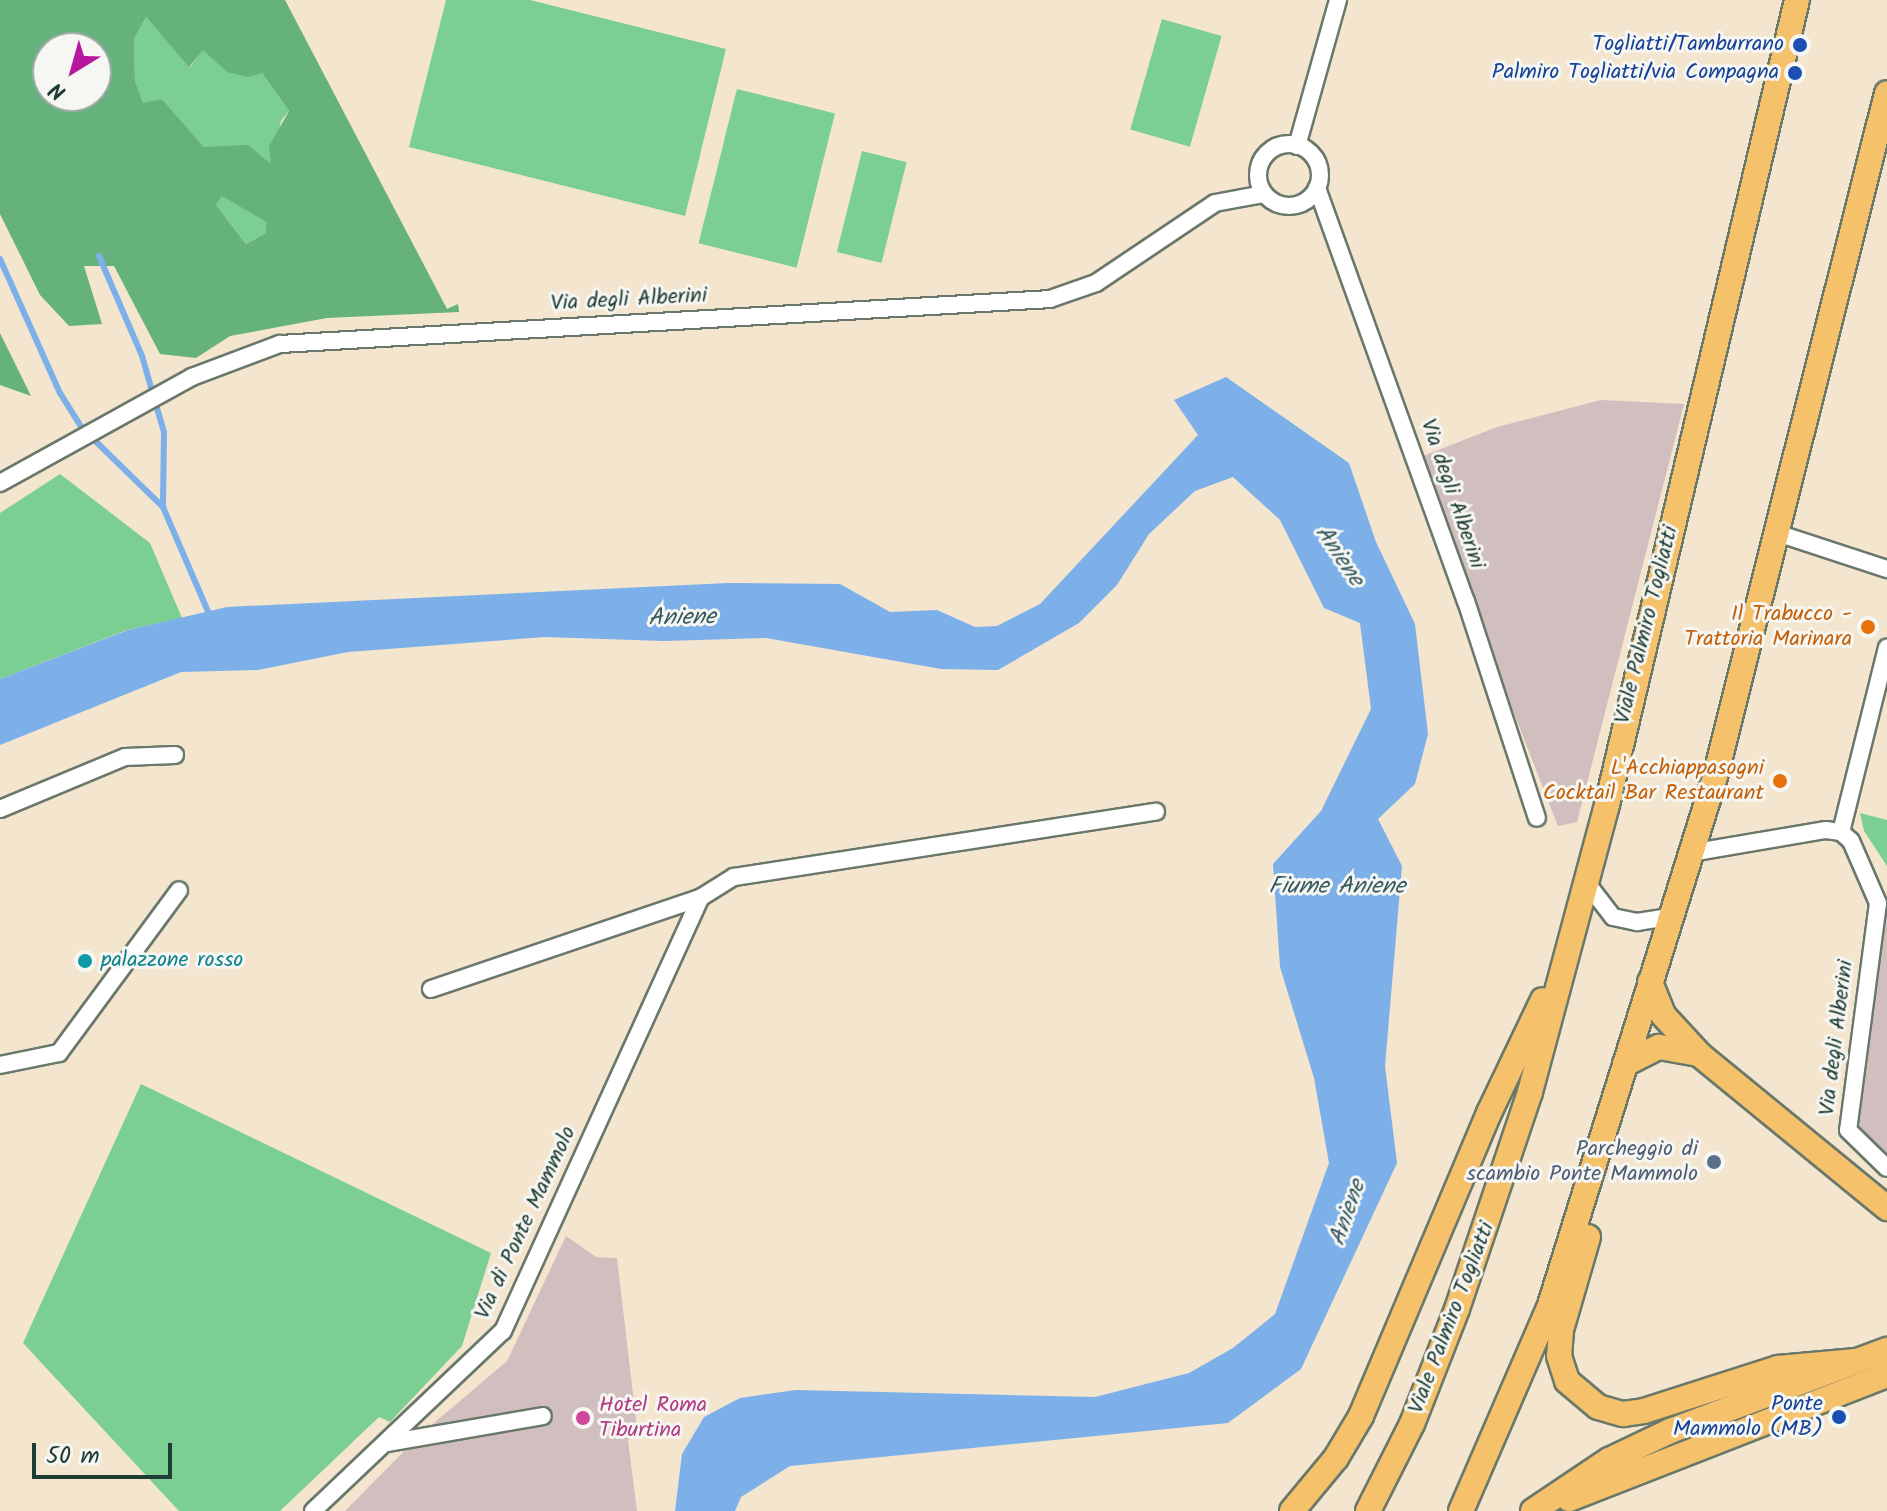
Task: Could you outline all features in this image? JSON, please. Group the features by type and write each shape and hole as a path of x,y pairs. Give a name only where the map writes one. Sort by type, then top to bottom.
{"main road":[{"name":"Viale Palmiro Togliatti","path":"1368,1511 1412,1424 1505,1177 1586,882 1797,0"},
{"path":"1461,1511 1550,1305 1718,764 1887,93"},
{"path":"1292,1511 1329,1467 1361,1416 1489,1113 1565,959"},
{"path":"1650,982 1663,1015 1700,1055 1887,1208"},
{"path":"1625,1064 1659,1047 1700,1055"},
{"path":"1590,1176 1588,1235 1559,1339 1560,1366 1567,1381 1592,1404 1623,1414 1729,1396 1887,1350"},
{"path":"1535,1511 1887,1375"},
{"path":"1535,1511 1609,1460 1729,1396"}],"street":[{"path":"1297,146 1338,0"},
{"path":"1282,145 1297,146 1315,159 1317,188 1297,205 1278,204 1264,194 1258,177 1264,157 1282,145"},
{"name":"Via degli Alberini","path":"1317,188 1461,587 1537,818"},
{"name":"Via degli Alberini","path":"0,483 192,377 259,350 320,338 1050,299 1096,283 1215,203 1264,194"},
{"path":"1777,533 1887,569"},
{"path":"1690,853 1841,832 1887,648"},
{"path":"0,809 125,757 175,755"},
{"path":"431,989 700,898 734,877 1156,812"},
{"name":"Via degli Alberini","path":"1841,832 1860,856 1882,898 1848,1130 1887,1168"},
{"path":"1586,882 1600,905 1619,920 1670,917"},
{"path":"0,1065 59,1053 179,890"},
{"name":"Via di Ponte Mammolo","path":"313,1511 503,1331 700,898"},
{"path":"385,1443 543,1416"}],"shaded area":[{"path":"1601,400 1684,404 1577,822 1558,826 1501,680 1423,456 1497,427"},
{"path":"1877,897 1887,898 1887,1168 1853,1141"},
{"path":"566,1236 596,1257 617,1258 638,1436 628,1440 637,1511 345,1511 421,1434 507,1361"}],"green space":[{"path":"0,0 285,0 447,309 458,304 459,312 327,318 230,336 196,358 160,354 114,266 84,266 102,324 69,326 40,295 0,214","holes":["146,17 189,67 203,50 227,72 248,77 262,73 289,111 269,146 271,164 248,145 204,147 162,99 143,103 135,81 134,39","222,196 266,222 266,233 246,244 216,205"]},
{"path":"446,0 530,0 726,49 685,216 409,147"},
{"path":"146,17 190,67 203,49 262,73 289,111 281,121 271,165 204,147 162,99 143,104 135,81 134,39"},
{"path":"1162,19 1222,36 1190,147 1130,130"},
{"path":"737,89 835,113 797,268 699,243"},
{"path":"862,151 907,162 881,263 837,252"},
{"path":"222,195 266,222 266,233 246,244 216,205"},
{"path":"0,333 31,396 0,385"},
{"path":"60,474 150,543 182,618 127,630 0,679 0,513"},
{"path":"1860,813 1887,820 1887,866 1864,831"},
{"path":"141,1084 491,1253 462,1346 390,1422 379,1417 280,1511 179,1511 23,1343"}],"water":[{"name":"Fiume Aniene","path":"1226,377 1349,463 1376,542 1415,624 1428,734 1415,784 1378,819 1402,866 1385,1066 1397,1163 1301,1369 1228,1423 790,1466 741,1497 735,1511 675,1511 682,1454 704,1417 740,1398 796,1390 1095,1397 1189,1373 1233,1348 1275,1314 1329,1163 1314,1078 1280,967 1273,864 1321,811 1371,709 1360,623 1324,608 1280,520 1233,477 1195,491 1149,534 1117,585 1079,623 998,670 941,669 766,638 664,641 545,637 348,652 258,670 181,672 0,745 0,679 128,630 227,607 728,583 840,584 890,612 937,610 975,627 997,626 1040,604 1198,435 1174,400"}],"waterway":[{"path":"99,256 142,356 164,432 163,507"},
{"path":"0,259 60,393 81,427 163,507 210,616"}],"place":[{"name":"Togliatti/Tamburrano","path":"1800,45"},
{"name":"Palmiro Togliatti/via Compagna","path":"1795,73"},
{"name":"Il Trabucco - Trattoria Marinara","path":"1868,627"},
{"name":"L'Acchiappasogni Cocktail Bar Restaurant","path":"1780,781"},
{"name":"palazzone rosso","path":"85,961"},
{"name":"Parcheggio di scambio Ponte Mammolo","path":"1714,1162"},
{"name":"Ponte Mammolo (MB)","path":"1839,1417"},
{"name":"Hotel Roma Tiburtina","path":"583,1418"}],"water label":[{"name":"Aniene","path":"1339,556"},
{"name":"Aniene","path":"682,618"},
{"name":"Aniene","path":"1348,1213"}]}
